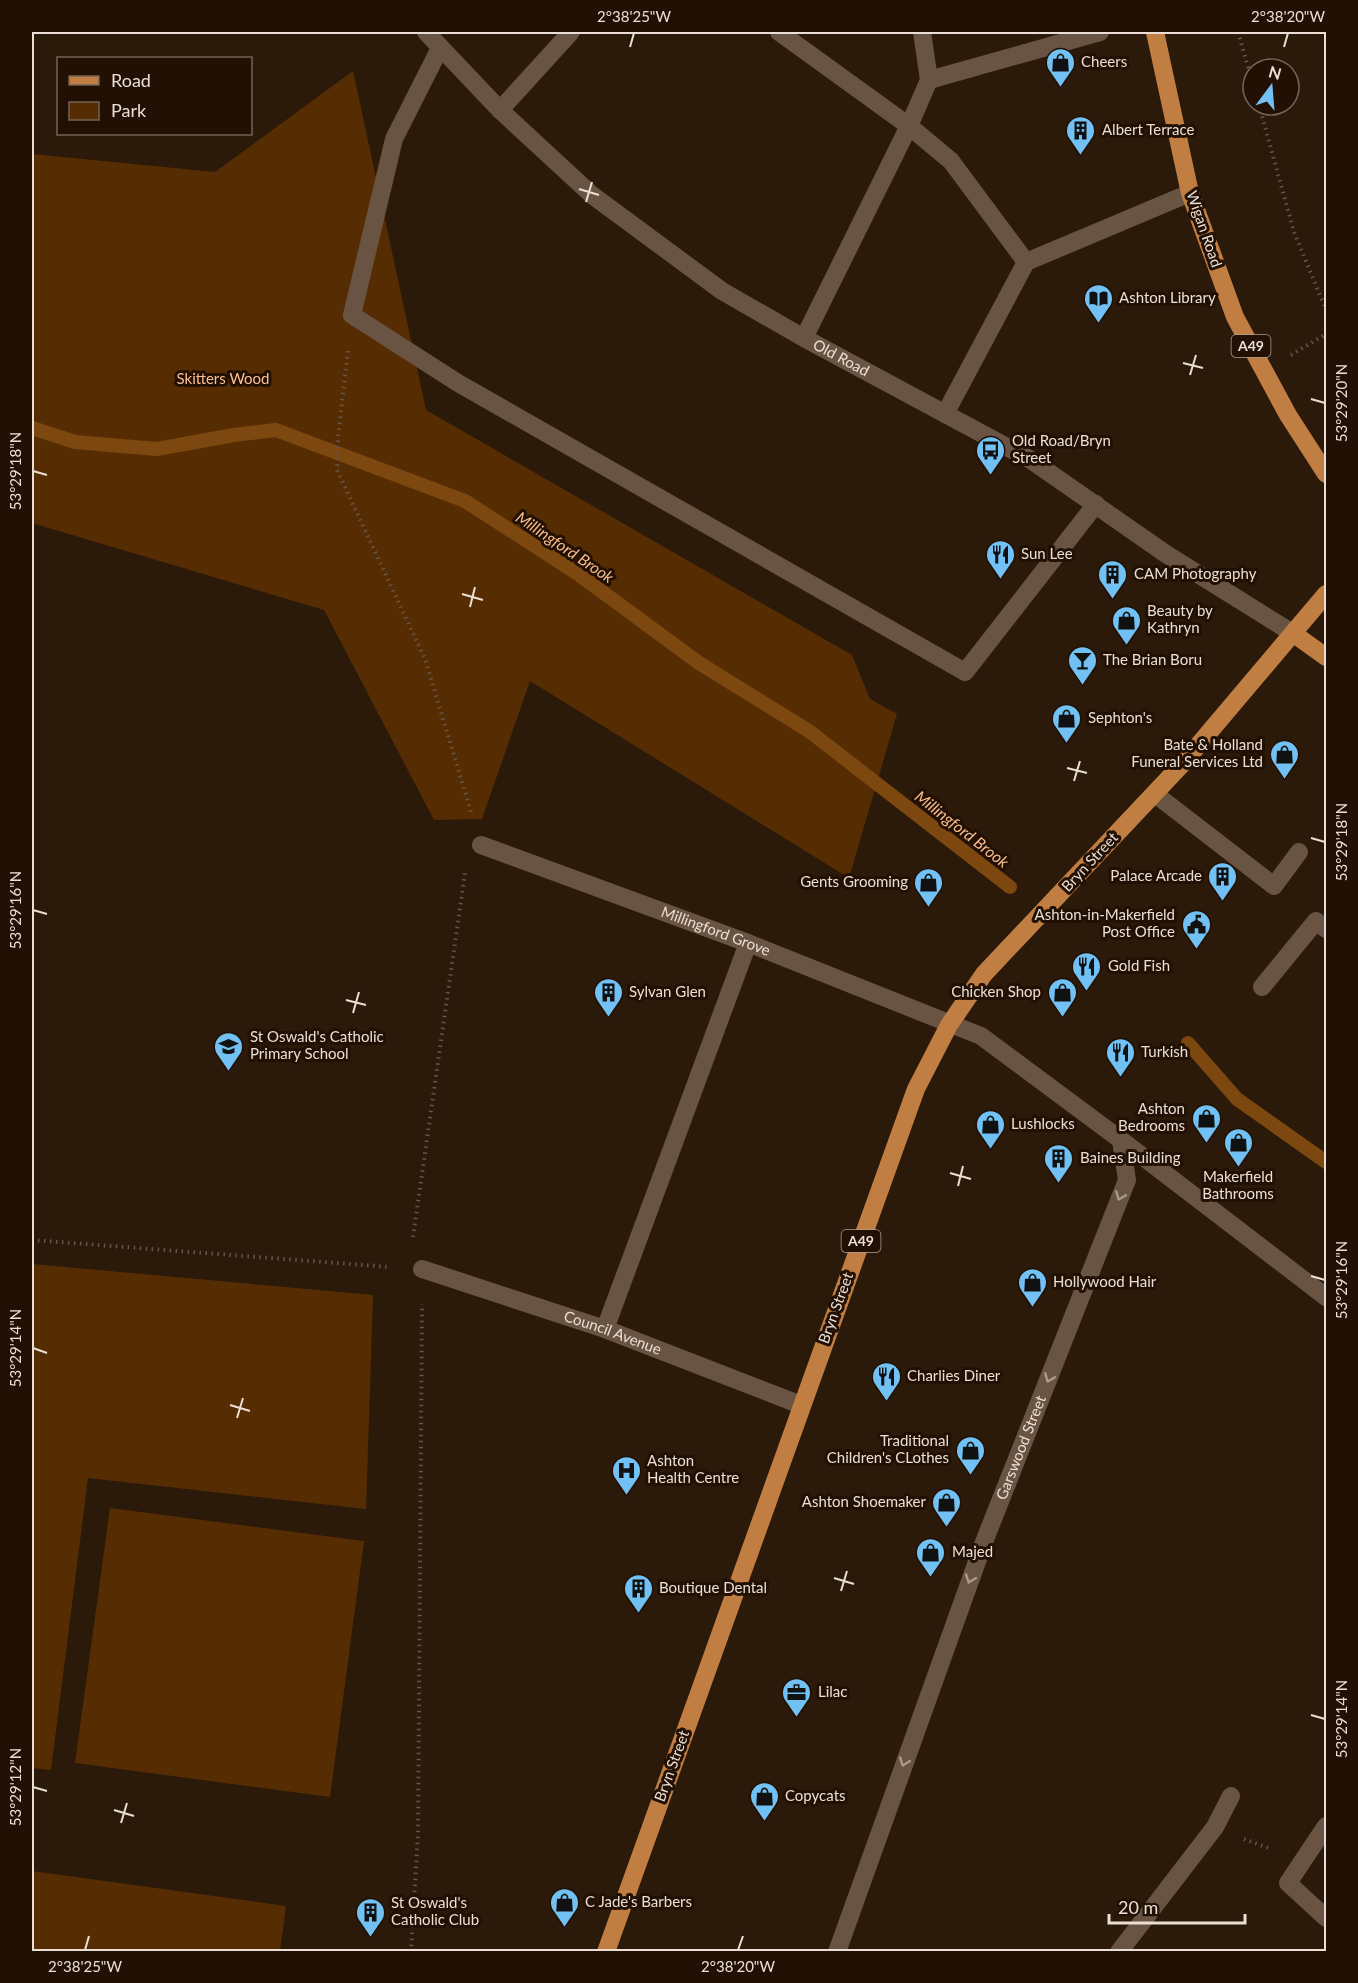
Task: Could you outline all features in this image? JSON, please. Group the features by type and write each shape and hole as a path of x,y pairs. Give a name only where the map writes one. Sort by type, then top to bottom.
{"main road":[{"name":"Wigan Road","path":"1155,32 1190,193 1235,317 1288,415 1326,474"},
{"name":"A49","path":"1294,634 1326,594"},
{"path":"1294,634 1326,657"},
{"name":"Bryn Street","path":"606,1952 916,1089 949,1025 984,974 1155,794 1294,634"}],"street":[{"name":"Old Road","path":"426,32 500,110 592,195 722,291 1030,460 1166,554 1294,634"},
{"path":"500,110 571,32"},
{"path":"778,32 909,126 951,161 1026,262"},
{"path":"804,338 909,126 929,80 922,32"},
{"path":"929,80 1100,32"},
{"path":"440,48 394,139 352,315 458,384 965,672 1096,504"},
{"path":"945,414 1026,262 1190,193"},
{"path":"1155,794 1274,886 1299,852"},
{"name":"Millingford Grove","path":"481,845 748,943 949,1025"},
{"path":"1262,987 1321,925"},
{"path":"605,1329 748,943"},
{"path":"949,1025 981,1036 1326,1297"},
{"name":"Garswood Street","path":"837,1952 984,1542 1127,1180 1121,1140"},
{"name":"Council Avenue","path":"415,1269 605,1329 801,1405"},
{"path":"1119,1952 1215,1827 1231,1796"},
{"path":"1326,1826 1288,1883 1326,1918"}],"path":[{"path":"1238,32 1245,57"},
{"path":"1262,117 1294,232 1326,310"},
{"path":"352,315 338,438 337,470 425,659 481,845 464,875 415,1269 418,1834 411,1952"},
{"path":"1305,347 1326,334"},
{"path":"32,1240 415,1269"},
{"path":"1215,1827 1302,1862"}],"green space":[{"name":"Skitters Wood","path":"353,71 426,410 852,655 870,699 897,714 849,878 530,681 482,819 434,820 324,610 32,523 32,154 215,172"},
{"path":"32,1264 373,1295 366,1509 88,1478 51,1770 32,1768"},
{"path":"110,1508 364,1541 330,1797 75,1763"},
{"path":"32,1871 286,1906 280,1951 32,1951"}],"waterway":[{"name":"Millingford Brook","path":"32,428 75,442 157,449 276,430 465,501 578,574 699,663 809,731 1010,887"},
{"name":"Millingford Brook","path":"1188,1043 1237,1099 1326,1162"}],"place":[{"name":"Cheers","path":"1060,88"},
{"name":"Albert Terrace","path":"1081,156"},
{"name":"Ashton Library","path":"1098,324"},
{"name":"Old Road/Bryn Street","path":"991,476"},
{"name":"Sun Lee","path":"1000,580"},
{"name":"CAM Photography","path":"1113,600"},
{"name":"Beauty by Kathryn","path":"1126,646"},
{"name":"The Brian Boru","path":"1082,686"},
{"name":"Sephton's","path":"1067,744"},
{"name":"Bate & Holland Funeral Services Ltd","path":"1284,780"},
{"name":"Palace Arcade","path":"1223,902"},
{"name":"Gents Grooming","path":"929,908"},
{"name":"Ashton-in-Makerfield Post Office","path":"1196,950"},
{"name":"Gold Fish","path":"1087,992"},
{"name":"Sylvan Glen","path":"608,1018"},
{"name":"Chicken Shop","path":"1062,1018"},
{"name":"St Oswald's Catholic Primary School","path":"229,1072"},
{"name":"Turkish","path":"1120,1078"},
{"name":"Ashton Bedrooms","path":"1206,1144"},
{"name":"Lushlocks","path":"990,1150"},
{"name":"Makerfield Bathrooms","path":"1238,1168"},
{"name":"Baines Building","path":"1059,1184"},
{"name":"Hollywood Hair","path":"1032,1308"},
{"name":"Charlies Diner","path":"886,1402"},
{"name":"Traditional Children's CLothes","path":"970,1476"},
{"name":"Ashton Health Centre","path":"626,1496"},
{"name":"Ashton Shoemaker","path":"947,1528"},
{"name":"Majed","path":"931,1578"},
{"name":"Boutique Dental","path":"638,1614"},
{"name":"Lilac","path":"797,1718"},
{"name":"Copycats","path":"764,1822"},
{"name":"C Jade's Barbers","path":"564,1928"},
{"name":"St Oswald's Catholic Club","path":"370,1938"}]}
